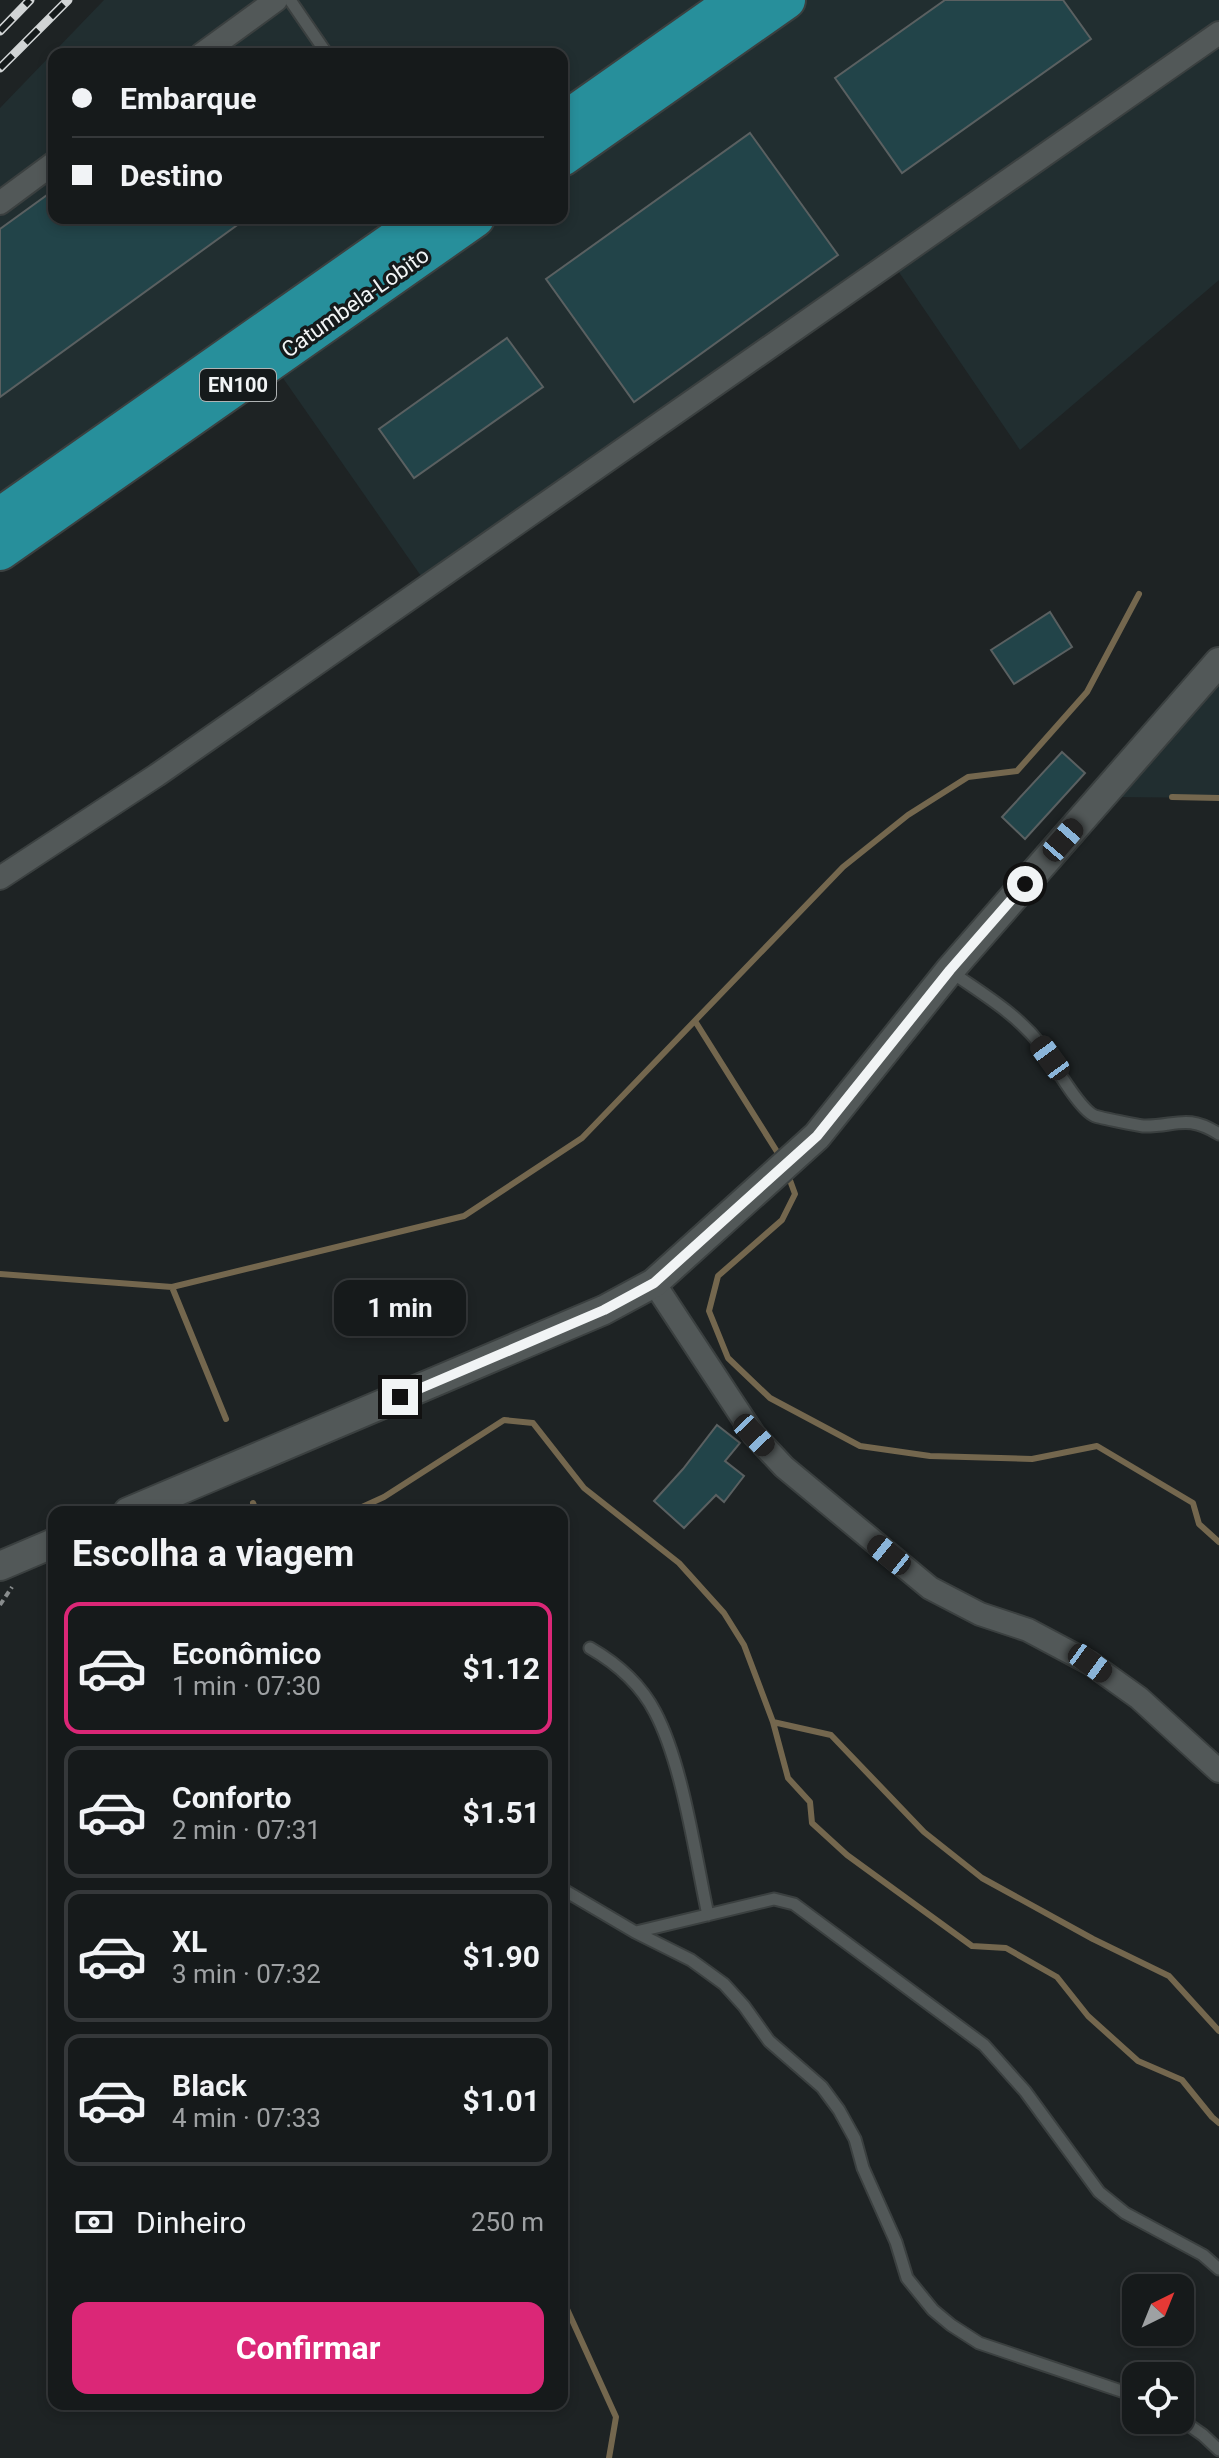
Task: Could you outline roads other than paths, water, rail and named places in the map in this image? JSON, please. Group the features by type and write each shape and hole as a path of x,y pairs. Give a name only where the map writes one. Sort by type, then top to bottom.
{"highway":[{"path":"568,119 737,0"},
{"path":"568,153 786,0"},
{"name":"Catumbela-Lobito","path":"0,517 417,224"},
{"name":"Catumbela-Lobito","path":"0,551 466,224"}],"street":[{"path":"210,48 276,0"},
{"path":"0,878 170,766 1219,33"},
{"path":"0,203 48,167"},
{"path":"142,1506 604,1310 654,1283 817,1136 950,970 1219,662"},
{"path":"654,1283 754,1435 795,1476 930,1588 980,1614 1028,1630 1090,1663 1139,1698 1219,1771"},
{"path":"0,1566 48,1546"}],"lane":[{"path":"290,0 323,48"},
{"path":"950,970 1006,1010 1037,1041 1076,1100 1093,1116 1143,1126 1182,1121 1208,1127 1219,1134"},
{"path":"590,1648 611,1660 633,1681 655,1711 679,1781 708,1915"},
{"path":"568,1893 691,1960 724,1984 769,2041 822,2087 855,2139 863,2168 896,2242 907,2278 933,2310 979,2343 1122,2391"},
{"path":"635,1932 774,1899 794,1904 984,2045 1025,2091 1099,2192 1125,2213 1203,2255 1219,2269"},
{"path":"1194,2429 1219,2450"}],"waterway":[{"path":"0,1274 172,1287 464,1216 582,1138 843,867 908,815 968,777 1017,771 1087,692 1139,594"},
{"path":"1172,797 1219,798"},
{"path":"695,1021 781,1158"},
{"path":"787,1172 795,1194 782,1220 718,1276 709,1311 728,1358 770,1398 860,1446 930,1456 1032,1459 1097,1446 1193,1503 1199,1524 1219,1542"},
{"path":"172,1287 226,1419"},
{"path":"364,1506 384,1497 504,1420 533,1423 584,1488 679,1563 724,1613 744,1645 773,1722 788,1778 810,1802 812,1823 847,1855 972,1946 1006,1948 1057,1977 1088,2016 1138,2061 1182,2080 1219,2123"},
{"path":"773,1722 831,1735 924,1832 982,1878 1093,1939 1169,1976 1219,2031"},
{"path":"568,2311 616,2417 609,2458"}],"railway":[{"path":"0,31 30,0"},
{"path":"0,68 68,0"}]}
